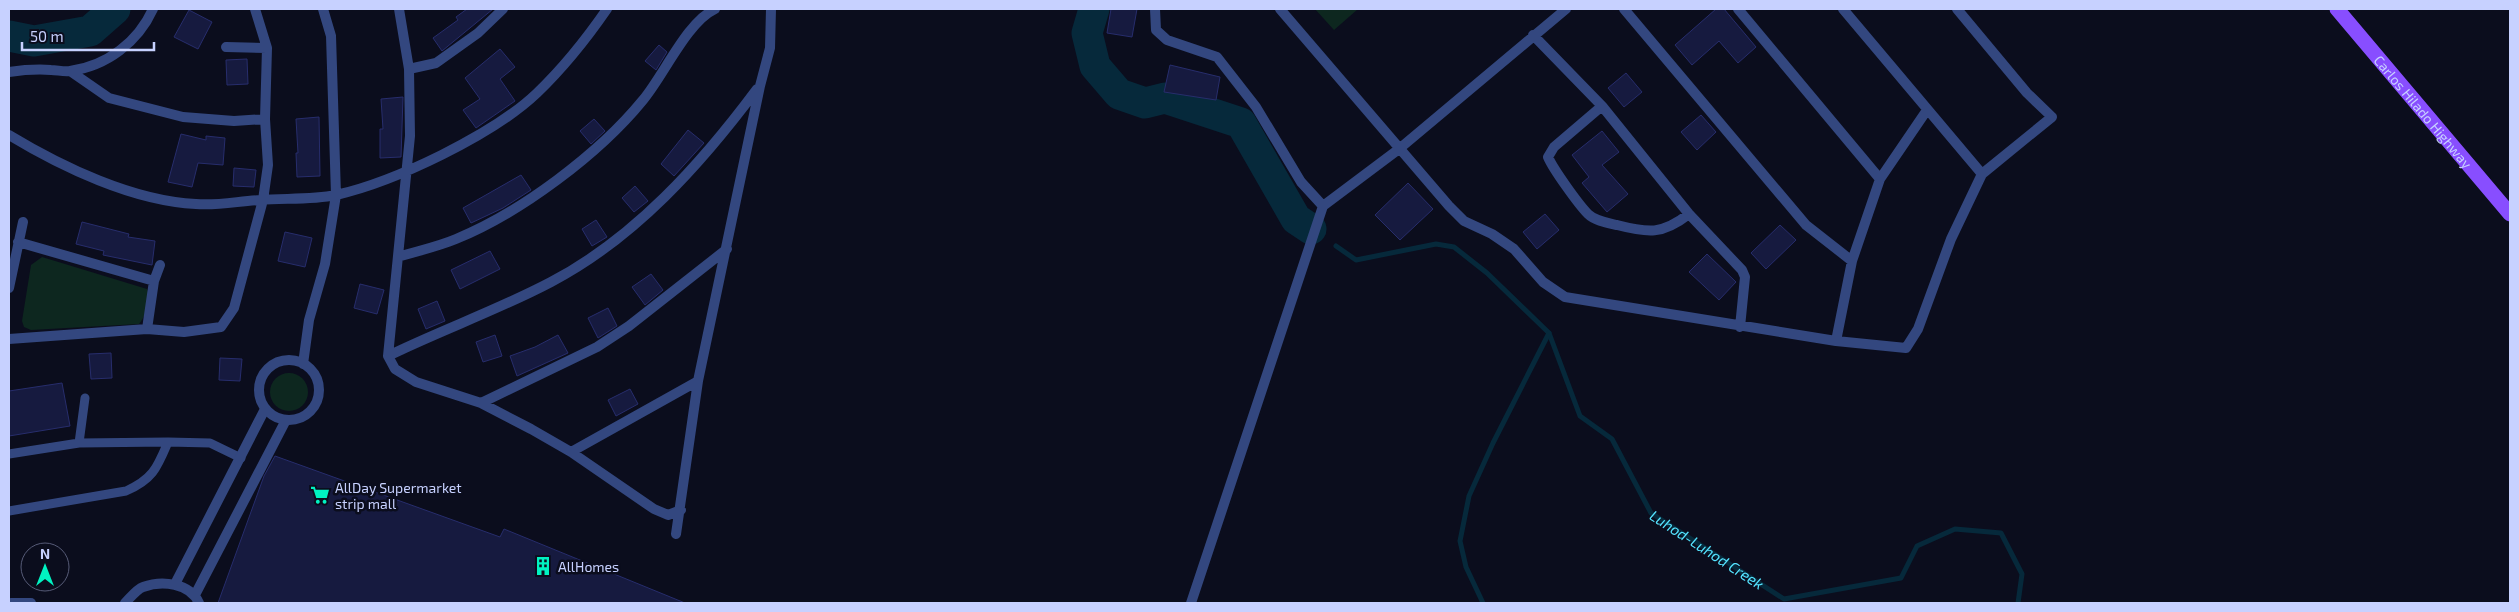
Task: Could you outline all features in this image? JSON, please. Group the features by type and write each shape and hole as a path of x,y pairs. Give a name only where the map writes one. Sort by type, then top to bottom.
{"main road":[{"name":"Carlos Hilado Highway","path":"2337,9 2510,214"}],"street":[{"path":"9,72 23,70 70,71 103,60 121,51 148,20 153,9"},
{"path":"9,338 148,329 184,332 221,327 228,320 234,308 263,200 268,164 265,119 267,48 255,9"},
{"path":"303,364 309,320 326,264 336,195 331,36 323,9"},
{"path":"399,9 409,69 410,136 388,356 395,369 416,382 481,403 571,452 654,509 668,515 681,510"},
{"path":"409,69 436,63 478,33 502,9"},
{"path":"9,135 54,162 140,193 196,204 336,195 407,171 489,129 536,94 564,64 607,9"},
{"path":"398,257 455,240 511,212 588,155 643,100 696,24 707,12 715,9"},
{"path":"676,534 681,510 698,381 760,86 770,48 771,9"},
{"path":"1155,9 1156,30 1167,40 1217,57 1256,107 1301,182 1323,206"},
{"path":"1280,9 1399,149 1464,221 1492,234 1514,249 1543,282 1565,297 1740,327 1836,341 1906,348 1918,329 1951,239 1982,174 2052,117 2027,93 1957,9"},
{"path":"1191,603 1323,206 1399,149 1566,9"},
{"path":"1624,9 1806,225 1852,261"},
{"path":"1738,9 1880,179"},
{"path":"1843,9 1982,174"},
{"path":"1533,35 1602,106 1689,214 1742,270 1745,277 1740,327"},
{"path":"226,47 267,48"},
{"path":"70,71 109,98 183,117 234,121 265,119"},
{"path":"388,356 432,334 501,307 552,282 600,252 651,210 710,152 760,86"},
{"path":"1602,106 1554,147 1548,157 1589,215 1603,222 1642,231 1657,231 1674,225 1689,214"},
{"path":"1836,341 1852,261 1880,179 1927,110"},
{"path":"9,288 23,222"},
{"path":"18,242 154,281"},
{"path":"481,403 597,346 629,326 727,249"},
{"path":"148,329 154,281 160,265"},
{"path":"285,360 303,364 311,370 317,379 318,399 306,416 286,420 271,415 265,409 259,392 263,375 276,363 285,360"},
{"path":"571,452 698,381"},
{"path":"175,584 265,409"},
{"path":"126,603 142,587 175,584 197,599 286,420"},
{"path":"11,603 31,603"}],"lane":[{"path":"80,443 85,398"},
{"path":"9,511 126,491 138,486 152,476 168,442"},
{"path":"9,454 80,443 168,442 210,443 241,458"}],"green space":[{"path":"1315,9 1358,9 1334,30"},
{"path":"42,257 147,289 148,302 142,321 139,324 31,330 24,327 22,321 31,265"},
{"path":"289,373 302,379 308,392 302,405 289,411 276,405 270,392 276,379"}],"building":[{"path":"467,9 493,9 442,51 433,38 458,20 456,17"},
{"path":"1111,9 1137,9 1132,37 1107,33"},
{"path":"1716,9 1724,9 1756,47 1738,63 1719,41 1692,65 1675,45"},
{"path":"189,10 212,22 198,49 174,37"},
{"path":"659,45 667,52 656,70 645,61"},
{"path":"500,49 515,67 500,79 515,101 476,128 463,110 480,99 465,78"},
{"path":"247,59 248,84 227,85 226,60"},
{"path":"1170,65 1220,77 1216,100 1164,92"},
{"path":"1626,73 1642,92 1624,107 1608,88"},
{"path":"403,97 401,157 380,158 380,129 383,129 381,99"},
{"path":"1701,115 1716,132 1697,150 1681,132"},
{"path":"319,117 320,176 297,177 296,119"},
{"path":"594,119 605,131 591,144 580,131"},
{"path":"688,130 704,143 674,176 661,164"},
{"path":"1602,131 1619,152 1602,165 1628,194 1607,212 1582,183 1589,177 1572,155"},
{"path":"181,134 206,140 206,136 225,138 223,165 198,163 192,187 168,182"},
{"path":"234,168 256,170 254,187 233,186"},
{"path":"521,175 531,190 503,208 471,223 463,208"},
{"path":"1408,183 1433,209 1400,240 1375,215"},
{"path":"635,186 648,201 634,212 622,198"},
{"path":"1545,214 1559,230 1537,249 1523,232"},
{"path":"596,220 607,237 592,246 582,229"},
{"path":"82,222 129,234 128,237 155,241 152,265 103,255 104,251 76,244"},
{"path":"1780,225 1796,240 1766,269 1751,253"},
{"path":"285,232 312,238 305,267 278,261"},
{"path":"490,251 500,269 460,289 451,270"},
{"path":"1707,254 1736,282 1719,300 1689,272"},
{"path":"651,274 663,290 645,305 632,287"},
{"path":"360,284 384,290 377,314 354,308"},
{"path":"437,301 445,321 426,329 418,309"},
{"path":"608,308 617,326 598,338 588,318"},
{"path":"495,335 502,356 483,362 476,342"},
{"path":"558,335 568,353 517,376 510,356 535,347"},
{"path":"111,353 112,378 91,379 89,354"},
{"path":"220,358 242,359 240,381 219,380"},
{"path":"62,383 70,426 9,436 9,391"},
{"path":"630,389 638,404 616,416 608,400"},
{"name":"AllDay Supermarket strip mall","path":"275,456 500,537 504,529 685,603 218,603 264,476"}],"waterway":[{"name":"Luhod-Luhod Creek","path":"9,36 34,41 90,31 115,9"},
{"name":"Luhod-Luhod Creek","path":"1094,9 1087,33 1095,66 1119,94 1145,103 1165,98 1241,123 1296,219 1311,229"},
{"name":"Luhod-Luhod Creek","path":"1336,246 1356,260 1436,244 1454,247 1487,273 1549,333 1580,416 1612,439 1651,513 1784,599 1901,578 1917,546 1955,529 2001,533 2022,574 2018,603"},
{"path":"1483,603 1466,567 1460,541 1469,496 1493,443 1549,333"}],"place":[{"name":"AllDay Supermarket strip mall","path":"320,495"},
{"name":"AllHomes","path":"543,566"}]}
